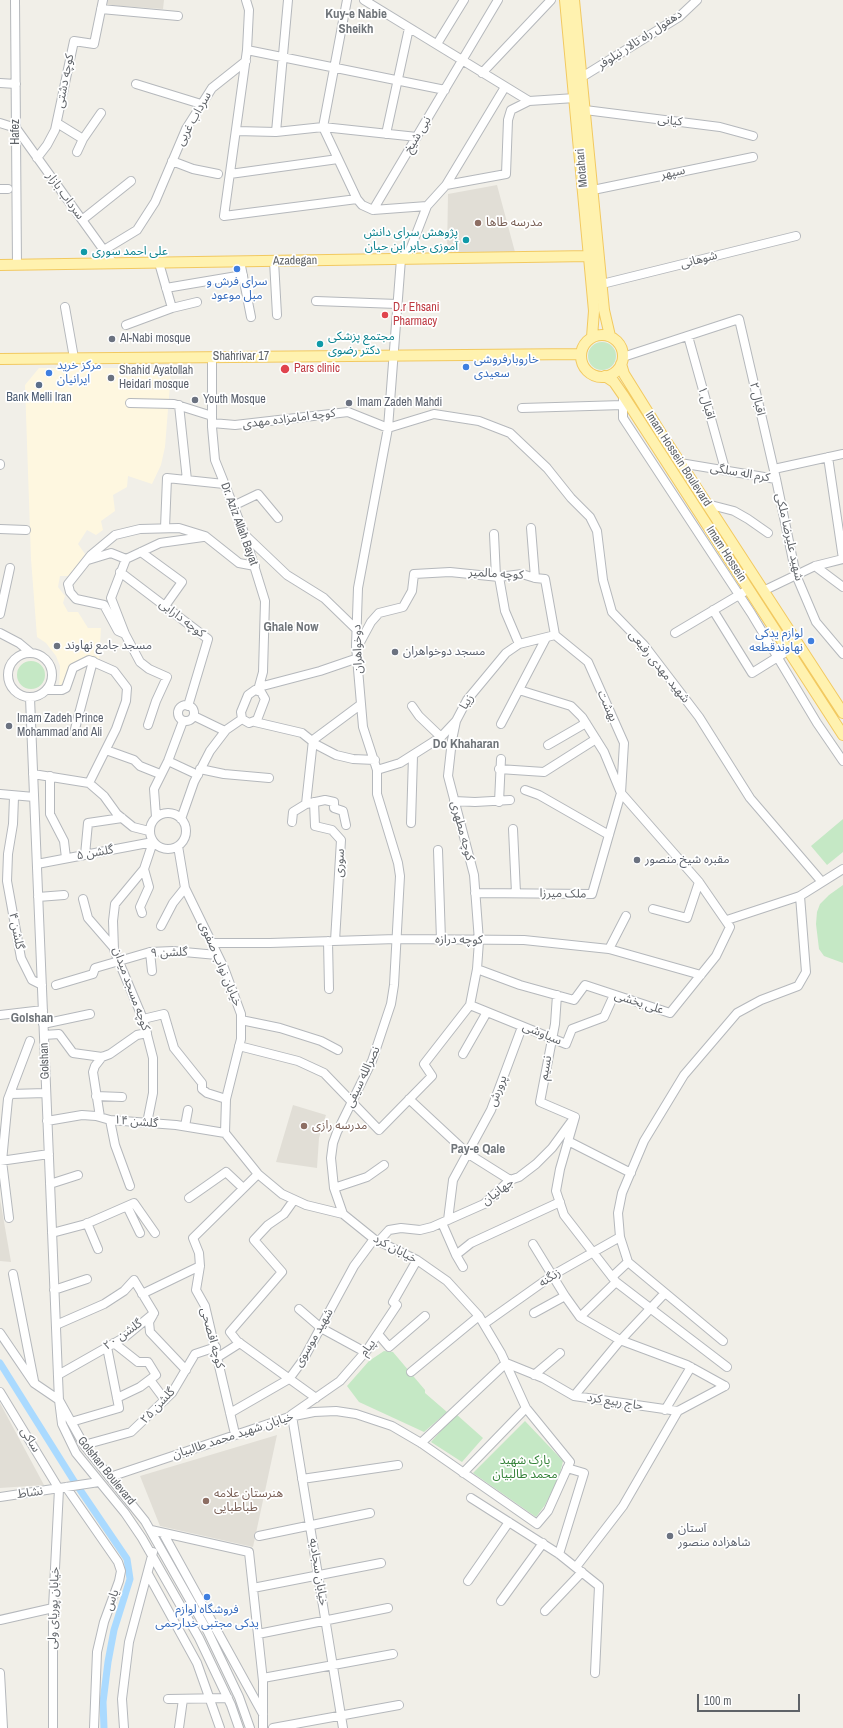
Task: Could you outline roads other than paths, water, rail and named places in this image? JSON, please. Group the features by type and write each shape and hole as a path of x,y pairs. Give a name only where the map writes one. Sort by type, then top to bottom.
{"main road":[{"name":"Motahari","path":"565,0 590,256 594,310 592,337"},
{"name":"Motahari","path":"574,0 604,310 610,336"},
{"name":"Azadegan","path":"0,265 590,256"},
{"path":"604,335 610,336 620,345 622,361 613,373 605,376 594,375 589,372 582,361 581,354 586,342 592,337 604,335"},
{"name":"Shahrivar 17","path":"0,359 581,354"},
{"name":"Imam Hossein Boulevard","path":"622,361 624,374 680,463 843,713"},
{"name":"Imam Hossein","path":"605,376 614,382 623,400 749,589 843,735"}],"street":[{"name":"Hafez","path":"15,0 17,265"},
{"name":"کوچه دشتی","path":"37,158 51,138 57,123 74,41 94,44 103,0"},
{"path":"246,0 249,10 246,61 224,216 357,199"},
{"path":"276,132 288,0"},
{"path":"347,0 323,127 357,199 362,205 374,210 427,206"},
{"path":"364,0 482,73 529,100"},
{"path":"436,44 464,0"},
{"name":"نبی شیخ","path":"374,210 498,0"},
{"path":"482,73 551,0"},
{"name":"دهفول راه تالار نیلوفر","path":"582,78 679,18 697,0"},
{"path":"101,9 178,16"},
{"path":"386,134 409,28"},
{"path":"247,50 445,90"},
{"name":"سرداب غربی","path":"104,250 137,230 155,202 186,129 201,104 212,88 246,61"},
{"path":"0,83 16,84"},
{"path":"136,84 201,104"},
{"path":"400,259 410,250 427,206 446,185 506,87"},
{"path":"446,185 506,174 508,120 512,110 529,100 575,98"},
{"name":"کیانی","path":"585,110 720,127 753,136"},
{"path":"77,152 83,139 101,113"},
{"path":"0,123 16,128"},
{"path":"57,123 83,139"},
{"path":"236,131 276,132 323,127 417,137"},
{"name":"سرداب بازار","path":"16,128 113,263"},
{"name":"سپهر","path":"593,190 753,157"},
{"path":"230,174 338,159"},
{"path":"172,161 218,174"},
{"path":"82,220 131,181"},
{"name":"شوهانی","path":"602,284 796,236"},
{"name":"دوخواهران","path":"396,939 400,876 398,863 377,794 377,770 375,760 368,747 360,705 358,658 356,649 358,588 388,428 400,259"},
{"path":"274,261 277,315"},
{"path":"240,262 251,317"},
{"path":"159,263 172,308"},
{"path":"166,288 243,275"},
{"path":"316,301 397,304"},
{"path":"126,325 172,308 197,302"},
{"path":"65,307 74,358"},
{"name":"اقبال ۲","path":"688,336 739,319 776,479"},
{"path":"622,361 688,336"},
{"name":"اقبال ۱","path":"688,336 725,469"},
{"name":"Dr. Aziz Allah Bayat","path":"212,357 212,420 215,460 245,535 265,601 263,672 259,688"},
{"path":"522,408 623,400 623,418 738,594 817,723 843,761"},
{"name":"کوچه امامزاده مهدی","path":"130,403 179,405 212,420 235,425 348,412 388,428"},
{"path":"179,405 187,480"},
{"name":"شهید مهدی رفیعی","path":"388,428 434,414 479,421 510,433 547,468 571,498 590,517 597,531 603,580 612,612 644,645 698,717 750,798 822,882"},
{"path":"774,469 843,454"},
{"path":"763,591 815,566 843,559 828,457"},
{"name":"کرم اله سلگی","path":"680,463 725,469 776,479"},
{"path":"165,528 167,478 224,484"},
{"name":"شهید علیرضا ملکی","path":"776,479 796,575 816,622 843,654"},
{"path":"233,506 258,494 278,518"},
{"path":"707,504 734,511 768,533"},
{"path":"125,634 118,631 104,605 76,599 70,592 68,584 88,560 115,535 140,529 179,528 205,536 239,563 255,566"},
{"path":"531,528 535,578"},
{"path":"0,529 26,530"},
{"path":"494,534 498,577 505,611 519,644"},
{"path":"245,535 287,575 324,598 357,630"},
{"path":"148,725 156,701 167,677 149,669 140,662 125,634 111,598 126,559 160,543 205,536"},
{"path":"141,552 182,582 165,606"},
{"path":"88,560 111,553 126,559"},
{"path":"815,566 843,587"},
{"path":"0,614 6,572"},
{"name":"کوچه دارابی","path":"120,572 208,640 188,706"},
{"name":"کوچه مالمیر","path":"356,649 371,622 379,613 403,607 412,591 414,574 450,572 498,577 522,574 545,579 555,635"},
{"path":"675,633 738,594 749,589"},
{"path":"712,610 752,673 778,658 788,650"},
{"path":"0,633 19,643 31,653 43,656 51,666 53,679 47,690 36,697 30,698 17,693 4,675 18,657 31,653"},
{"name":"زیبا","path":"377,770 400,763 442,736 456,721 467,700 506,653 519,644 555,635"},
{"name":"بهشت","path":"555,635 588,662 624,743 621,793"},
{"path":"501,724 546,638"},
{"path":"358,658 320,672 252,691 248,695 241,712 242,719 246,723 255,722 302,733 313,740 317,745 336,755 353,759 375,760"},
{"path":"47,690 62,690 66,688 74,668 89,660 114,671 127,688 126,701 106,750 89,783"},
{"path":"75,729 92,661"},
{"path":"255,722 265,699 259,688"},
{"path":"519,690 571,706 586,723 604,752 621,793 699,882 727,920 800,896 843,869"},
{"name":"Golshan","path":"30,698 59,1400"},
{"path":"313,740 360,705"},
{"path":"183,721 179,717 178,712 183,706 188,706 194,711 194,716"},
{"path":"412,706 420,716 442,736"},
{"path":"183,721 188,721 194,716"},
{"path":"194,716 226,731"},
{"path":"181,819 199,772 210,751 226,731 242,719"},
{"path":"156,817 154,788 168,761 183,721"},
{"name":"کوچه مطهری","path":"456,721 452,740 448,776 474,875 479,941 477,969 470,1005"},
{"path":"548,745 586,723"},
{"path":"310,803 313,740"},
{"path":"499,769 544,772 596,740"},
{"path":"106,750 134,760 140,766 160,774"},
{"path":"411,823 413,756"},
{"path":"499,802 499,769 501,759"},
{"path":"168,761 199,772 268,778"},
{"path":"33,774 89,783 104,796 116,814 134,828 149,831"},
{"path":"50,776 50,814 64,841 66,858"},
{"path":"526,790 539,795 609,835"},
{"name":"ملک میرزا","path":"475,893 592,894 621,793"},
{"path":"0,794 14,797 34,797"},
{"name":"گلشن ۴","path":"14,797 13,824 8,854 7,881 21,958 32,980 42,985"},
{"path":"292,822 293,812 310,803 325,800 334,802 334,808 343,810 346,825"},
{"path":"454,801 499,802 510,800"},
{"name":"سوری","path":"310,803 315,826 332,830 341,840 332,941"},
{"path":"169,813 181,819 185,826 186,833 183,841 178,846 170,849 163,849 153,842 149,831 151,824 156,817 169,813"},
{"path":"85,855 88,823 122,818"},
{"path":"513,829 516,893"},
{"name":"گلشن ۵","path":"37,864 153,842"},
{"name":"کوچه مسجد میدان","path":"147,1123 153,1093 153,1058 143,1019 114,948 115,904 144,869 153,842"},
{"name":"خیابان نواب صفوی","path":"178,846 185,888 212,943 238,1004 241,1020 239,1046 226,1099 224,1133"},
{"path":"438,850 441,940"},
{"path":"142,912 140,907 149,887 144,869"},
{"path":"652,909 687,918 699,882"},
{"path":"161,926 173,903 185,888"},
{"path":"38,897 64,895"},
{"path":"723,1341 664,1294 628,1262 620,1237 618,1213 622,1193 644,1141 684,1075 737,1013 761,1000 798,986 806,972 800,896"},
{"path":"83,899 88,918 114,948"},
{"path":"609,949 626,916"},
{"name":"علی بخشی","path":"557,995 574,1000 585,985 670,1013 716,956 730,927 727,920"},
{"name":"کوچه درازه","path":"212,943 396,939 479,941 524,940 609,949 701,975"},
{"name":"نصرالله سیفی","path":"343,1214 334,1188 332,1158 333,1143 372,1061 391,1004 394,985 396,939"},
{"path":"329,989 332,941"},
{"name":"گلشن ۹","path":"56,985 93,974 94,968 120,962 150,952 174,951 217,955"},
{"path":"150,952 152,971"},
{"path":"477,969 520,985 557,995"},
{"name":"نسیم","path":"557,995 555,1024 551,1038 540,1102 576,1117"},
{"name":"سیاوشی","path":"470,1005 566,1044 572,1029 604,1017 614,995"},
{"path":"239,1046 298,1061 324,1073 379,1130 432,1076 424,1064 470,1005"},
{"path":"0,1015 43,1010"},
{"path":"463,1054 487,1012"},
{"path":"43,1024 90,1014"},
{"path":"143,1019 164,1014 174,1048 202,1083 202,1089 207,1093 226,1099"},
{"path":"241,1020 280,1028 321,1041 338,1050"},
{"name":"پرورش","path":"445,1222 453,1180 491,1110 522,1026"},
{"path":"44,1035 58,1034 73,1053 102,1057 110,1054 137,1035 147,1033"},
{"path":"9,1218 1,1161 6,1097 30,1042"},
{"path":"100,1117 93,1072 102,1057"},
{"path":"6,1097 46,1093"},
{"path":"96,1096 122,1097"},
{"path":"409,1099 467,1153 510,1180"},
{"path":"185,1126 188,1110"},
{"name":"گلشن ۱۴","path":"47,1121 82,1115 110,1120 185,1126 224,1133"},
{"path":"576,1117 568,1141 556,1191 564,1215 614,1280 727,1367"},
{"name":"جهانیان","path":"377,1240 389,1230 401,1228 420,1230 445,1222 484,1204 510,1180 519,1177 536,1164 552,1148 576,1117"},
{"path":"110,1120 116,1145 130,1186"},
{"name":"خیابان کرد","path":"224,1133 258,1174 282,1194 294,1200 343,1214 377,1240 417,1260 447,1281 479,1316 506,1363 526,1408 570,1462 567,1468"},
{"path":"568,1141 631,1173"},
{"path":"1,1161 49,1154"},
{"path":"334,1188 367,1177 384,1165"},
{"path":"189,1198 226,1172 243,1188"},
{"name":"کوچه افصحی","path":"235,1434 216,1347 205,1306 196,1290 200,1266 199,1253 193,1238 258,1174"},
{"path":"50,1184 78,1175"},
{"path":"294,1200 284,1214 268,1225 254,1240 282,1272 230,1332 240,1343 316,1398"},
{"path":"456,1255 471,1243 560,1202"},
{"path":"52,1233 87,1224 134,1203 156,1233"},
{"path":"127,1206 140,1234"},
{"path":"445,1222 456,1255 463,1267"},
{"path":"87,1224 98,1249"},
{"name":"زنگنه","path":"484,1324 553,1275 620,1237"},
{"name":"شهید موسوی","path":"230,1413 289,1379 303,1360 354,1266 377,1240"},
{"path":"532,1244 580,1317 620,1340 691,1367 725,1386 678,1411 623,1506 579,1570 545,1611"},
{"name":"پیام","path":"291,1416 340,1381 365,1352 398,1305 393,1302 417,1260"},
{"path":"580,1317 614,1280 628,1262"},
{"path":"142,1294 200,1266"},
{"path":"12,1274 34,1383"},
{"path":"54,1290 86,1279"},
{"name":"گلشن ۲۰","path":"56,1325 104,1304 124,1291 134,1280 154,1313 124,1337 58,1375"},
{"path":"574,1396 620,1340 664,1294"},
{"path":"534,1313 565,1296"},
{"path":"299,1310 321,1328 365,1352"},
{"path":"154,1313 149,1322 150,1332 186,1370"},
{"path":"378,1334 389,1346 425,1316"},
{"path":"411,1372 479,1316"},
{"path":"0,1333 34,1383 59,1400"},
{"path":"114,1343 138,1362 148,1362 156,1375 140,1388 117,1398"},
{"path":"218,1357 240,1343"},
{"path":"71,1422 119,1408 107,1347"},
{"name":"گلشن ۲۵","path":"84,1445 132,1432 172,1393 195,1354 216,1347"},
{"path":"534,1375 560,1353"},
{"path":"421,1443 506,1363"},
{"name":"حاج ربیع کرد","path":"506,1363 534,1375 574,1396 678,1411"},
{"path":"665,1410 691,1367"},
{"path":"150,1380 165,1400"},
{"name":"ساکی","path":"0,1392 62,1488"},
{"name":"Golshan Boulevard","path":"59,1400 84,1445 137,1510 151,1530 208,1632 239,1697 250,1728"},
{"name":"Golshan Boulevard","path":"59,1400 62,1424 69,1442 133,1524 151,1554 199,1638 228,1698 239,1728"},
{"path":"463,1473 526,1408"},
{"name":"خیابان شهید محمد طالبیان","path":"110,1477 291,1416 314,1412 336,1411 356,1414 392,1426 421,1443 537,1524 548,1511 567,1468"},
{"name":"خیابان سجادیه","path":"291,1416 343,1728"},
{"path":"302,1479 398,1465"},
{"path":"559,1554 584,1473 567,1468"},
{"name":"نشاط","path":"0,1497 99,1482"},
{"name":"خیابان پوریای ولی","path":"53,1728 53,1608 62,1488"},
{"name":"یاس","path":"62,1488 118,1562 121,1571 119,1581 104,1622 97,1652 94,1728"},
{"path":"471,1498 559,1554 599,1586 595,1673"},
{"path":"259,1536 370,1513"},
{"path":"468,1581 509,1522"},
{"path":"151,1530 249,1552 263,1678 264,1728"},
{"path":"163,1533 263,1716"},
{"path":"500,1601 543,1543"},
{"path":"124,1728 122,1699 128,1642 148,1574 151,1554 160,1547"},
{"path":"253,1588 381,1563"},
{"path":"148,1574 196,1663 220,1728"},
{"path":"0,1620 53,1608"},
{"path":"258,1634 388,1608"},
{"path":"263,1678 393,1654"},
{"path":"0,1673 3,1728"},
{"path":"168,1699 228,1698"},
{"path":"179,1728 183,1699"},
{"path":"273,1728 399,1705"}],"waterway":[{"path":"0,1363 74,1481 127,1559 130,1579 114,1630 108,1662 103,1702 104,1728"}],"place":[{"name":"مدرسه طاها","path":"478,223"},
{"name":"پژوهش سرای دانش آموزی جابر ابن حیان","path":"466,240"},
{"name":"علی احمد سوری","path":"84,252"},
{"name":"سرای فرش و مبل موعود","path":"237,269"},
{"name":"D.r Ehsani Pharmacy","path":"385,315"},
{"name":"Al-Nabi mosque","path":"112,339"},
{"name":"مجتمع پزشکی دکتر رضوی","path":"320,344"},
{"name":"خاروبارفروشی سعیدی","path":"466,367"},
{"name":"Pars clinic","path":"285,369"},
{"name":"مرکز خرید ایرانیان","path":"49,373"},
{"name":"Shahid Ayatollah Heidari mosque","path":"111,378"},
{"name":"Bank Melli Iran","path":"39,385"},
{"name":"Youth Mosque","path":"195,400"},
{"name":"Imam Zadeh Mahdi","path":"349,403"},
{"name":"لوازم یدکی نهاوندقطعه","path":"811,641"},
{"name":"مسجد جامع نهاوند","path":"57,646"},
{"name":"مسجد دوخواهران","path":"395,652"},
{"name":"Imam Zadeh Prince Mohammad and Ali","path":"9,726"},
{"name":"مقبره شیخ منصور","path":"637,860"},
{"name":"مدرسه رازی","path":"304,1126"},
{"name":"هنرستان علامه طباطبایی","path":"206,1501"},
{"name":"آستان شاهزاده منصور","path":"670,1536"},
{"name":"فروشگاه لوازم یدکی مجتبی خدارحمی","path":"207,1597"}],"district":[{"name":"Kuy-e Nabie Sheikh","path":"356,22"},
{"name":"Ghale Now","path":"291,628"},
{"name":"Do Khaharan","path":"466,745"},
{"name":"Golshan","path":"32,1019"},
{"name":"Pay-e Qale","path":"478,1150"}],"park label":[{"name":"پارک شهید محمد طالبیان","path":"525,1468"}]}
